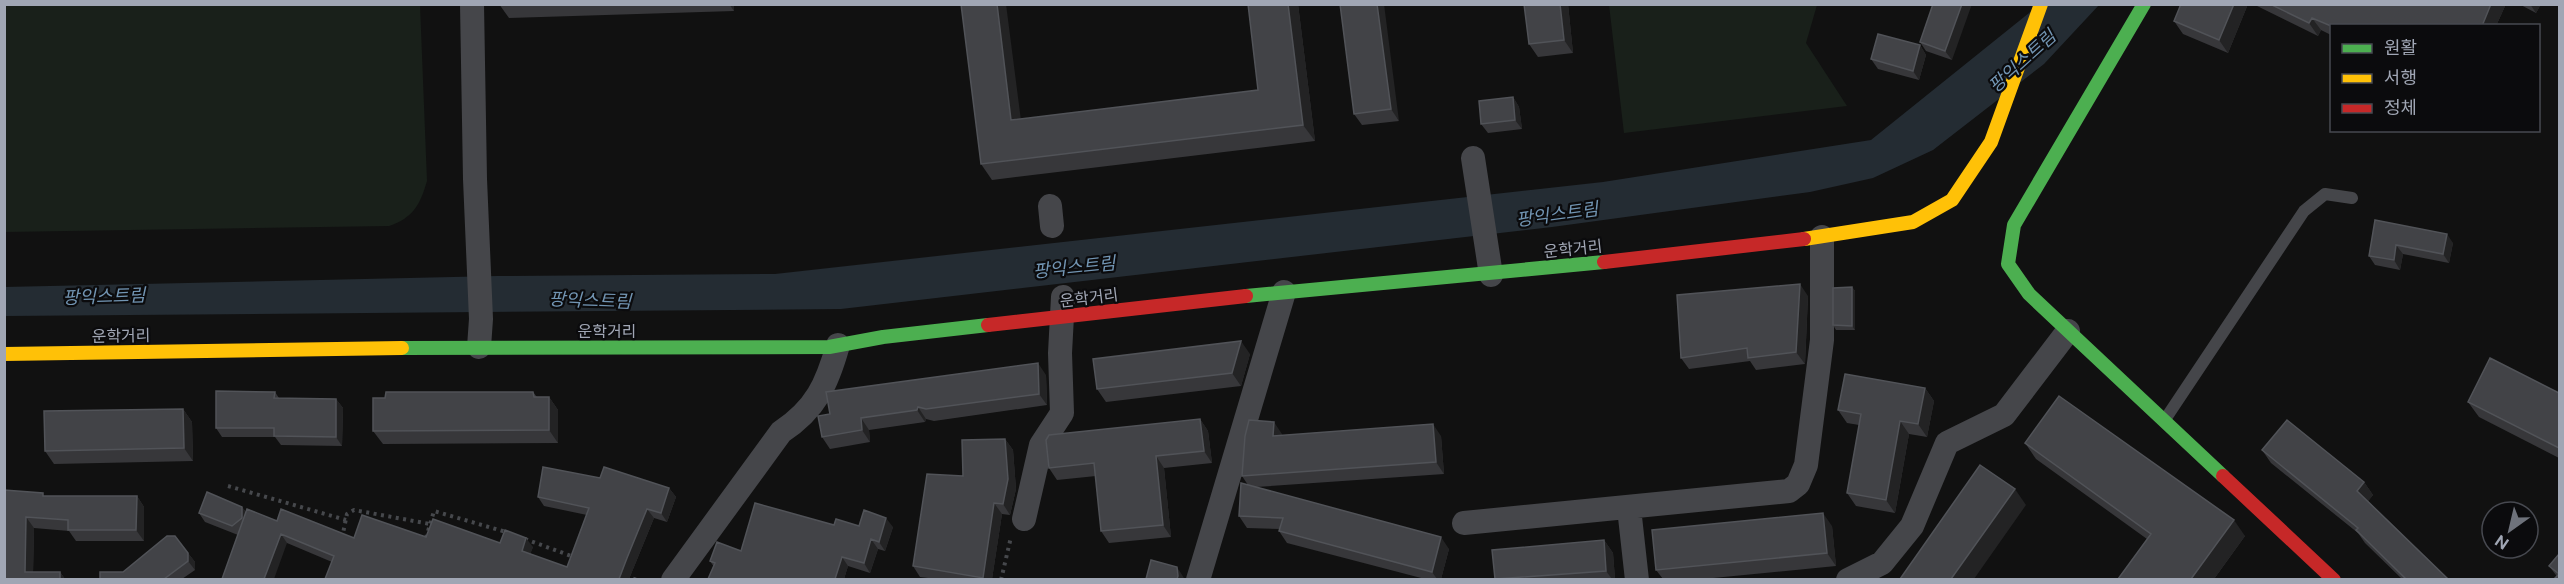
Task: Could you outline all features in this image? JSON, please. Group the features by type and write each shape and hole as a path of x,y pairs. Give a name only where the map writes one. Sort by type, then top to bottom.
{"main road":[{"name":"운학거리","path":"4,354 479,347 755,348 838,345 1063,307 1284,292 1491,274 1822,237 1913,222 1952,200 1992,142 2041,4"},
{"path":"2144,4 2014,225 2008,264 2029,294 2163,422 2334,579"}],"street":[{"path":"472,4 475,179 481,319 479,347"},
{"path":"1474,168 1491,274"},
{"path":"1464,523 1789,491 1798,484 1806,465 1822,339 1822,237"},
{"path":"1198,579 1284,292"},
{"path":"1024,519 1041,445 1062,413 1063,307"},
{"path":"1848,579 1882,563 1912,526 1947,443 2004,415 2068,331"},
{"path":"674,579 781,432 802,418 827,383 838,345"},
{"path":"1629,508 1637,579"}],"lane":[{"path":"2163,422 2304,211 2325,194 2352,198"}],"path":[{"path":"228,486 345,520"},
{"path":"342,540 347,514 354,510 430,524"},
{"path":"424,544 434,511 506,532 582,560"},
{"path":"1000,579 1010,538 1024,519"},
{"path":"615,572 637,579"}],"shaded area":[{"path":"4,5 420,5 427,181 418,204 410,215 389,226 5,232"},
{"path":"1609,5 1817,5 1806,43 1847,106 1624,133"}],"water":[{"name":"팡익스트림","path":"2039,5 2099,5 2044,64 1933,150 1873,178 1810,192 1552,227 841,309 5,316 4,287 497,276 775,274 1603,182 1871,140"}],"building":[{"path":"961,4 997,4 1011,120 1258,90 1248,4 1288,4 1303,125 981,164"},
{"path":"1340,4 1377,4 1391,109 1354,114"},
{"path":"1524,4 1560,4 1564,40 1529,44"},
{"path":"1933,4 1962,4 1945,51 1920,42"},
{"path":"2181,4 2234,4 2219,40 2174,21"},
{"path":"2270,4 2491,4 2483,24 2330,26 2312,18 2309,23"},
{"path":"1878,34 1920,45 1913,71 1871,59"},
{"path":"1513,97 1515,120 1481,124 1479,101"},
{"path":"2375,220 2447,234 2443,254 2396,245 2394,260 2369,256"},
{"path":"1800,284 1796,352 1748,358 1747,348 1681,358 1677,295"},
{"path":"1852,287 1852,326 1833,325 1833,288"},
{"path":"1241,341 1232,373 1097,389 1093,359"},
{"path":"2490,358 2559,393 2559,448 2468,402"},
{"path":"1038,363 1039,394 926,409 918,407 917,410 861,418 862,430 822,437 818,416 830,414 826,392"},
{"path":"1845,374 1925,388 1918,424 1900,421 1886,500 1847,493 1861,414 1838,410"},
{"path":"216,391 275,392 274,398 336,399 336,437 274,436 274,428 216,428"},
{"path":"386,392 533,392 534,397 549,397 549,430 373,431 373,398 385,398"},
{"path":"2059,396 2234,520 2191,579 2118,579 2151,534 2025,443"},
{"path":"183,409 184,448 45,451 44,411"},
{"path":"1200,419 1204,451 1156,456 1163,525 1101,531 1094,463 1049,468 1046,440 1049,435"},
{"path":"1249,420 1274,422 1273,436 1433,424 1436,462 1242,476 1245,436"},
{"path":"2287,420 2364,482 2357,491 2448,579 2406,579 2356,530 2358,528 2262,450"},
{"path":"1005,439 1008,479 1003,504 994,503 983,578 913,566 927,474 963,476 962,440"},
{"path":"1980,465 2015,489 1951,579 1900,579"},
{"path":"543,467 600,478 604,467 669,488 661,513 647,509 619,579 325,579 334,556 281,534 264,579 222,579 247,509 277,521 281,509 354,538 362,515 426,537 433,519 500,543 505,530 526,538 522,551 567,567 589,508 538,497"},
{"path":"1241,483 1441,537 1432,572 1279,531 1283,518 1239,516"},
{"path":"4,490 43,493 43,496 137,496 136,530 68,530 68,520 26,517 25,572 60,572 60,579 4,579"},
{"path":"207,492 242,507 242,518 232,526 199,513"},
{"path":"755,503 834,525 836,519 859,526 864,510 886,518 879,542 871,539 864,563 842,557 835,579 708,579 715,563 710,561 717,542 741,551"},
{"path":"1823,513 1827,553 1656,570 1652,530"},
{"path":"167,536 175,536 188,553 188,561 164,579 100,579 100,572 123,572"},
{"path":"1604,540 1606,571 1495,579 1492,550"},
{"path":"2559,554 2559,574 2549,566"},
{"path":"1151,560 1177,567 1177,579 1146,579"}],"traffic: fast":[{"path":"2144,4 2014,225 2008,264 2029,294 2223,476"},
{"path":"1246,296 1604,262"},
{"path":"402,348 829,347 883,337 988,325"}],"traffic: slow":[{"path":"1804,239 1913,222 1952,200 1991,142 2041,4"},
{"path":"4,354 402,348"}],"traffic: jam":[{"path":"1604,262 1804,239"},
{"path":"988,325 1246,296"},
{"path":"2223,476 2334,580"}]}
